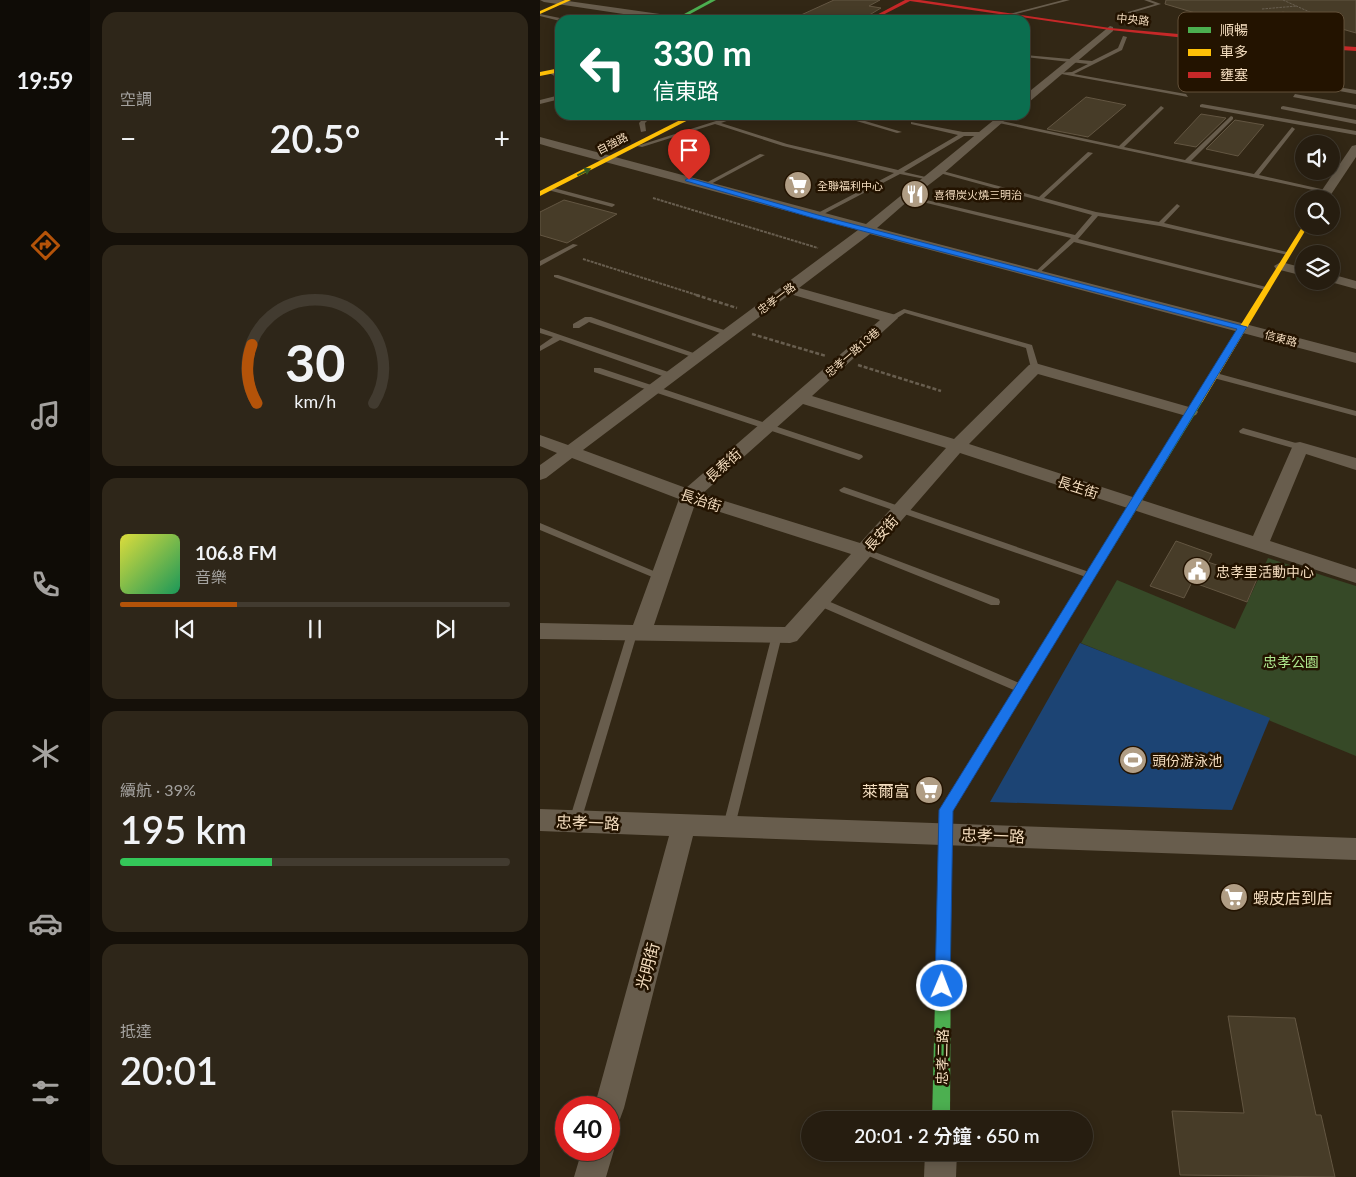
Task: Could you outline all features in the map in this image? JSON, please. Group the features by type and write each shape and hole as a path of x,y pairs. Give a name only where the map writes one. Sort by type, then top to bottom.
{"street":[{"path":"544,0 647,15"},
{"path":"687,15 714,0"},
{"path":"881,15 914,1"},
{"path":"892,15 914,1"},
{"name":"中央路","path":"914,1 989,15"},
{"name":"中央路","path":"914,1 972,15"},
{"path":"540,14 566,2"},
{"name":"中央路","path":"1030,21 1108,31 1126,37 1178,41"},
{"name":"中央路","path":"1030,24 1178,36"},
{"path":"1030,96 1108,31"},
{"name":"自強路","path":"543,188 594,156 666,120"},
{"name":"自強路","path":"543,188 608,159 686,120"},
{"name":"忠孝一路","path":"540,474 867,230 1000,120"},
{"name":"信東路","path":"540,140 594,156 707,184 867,230 1356,358"},
{"path":"1328,190 1356,148"},
{"name":"忠孝二路","path":"941,1111 944,833 946,810 1299,235"},
{"path":"1280,266 1295,270"},
{"path":"1340,280 1356,284"},
{"name":"忠孝一路13巷","path":"788,290 891,318"},
{"name":"忠孝一路13巷","path":"800,398 891,318"},
{"path":"1036,368 1190,412"},
{"name":"長安街","path":"540,631 790,636 957,446 1036,368"},
{"name":"長泰街","path":"636,634 660,577 688,496 800,398"},
{"name":"長生街","path":"800,398 957,446 1133,505 1356,576"},
{"name":"長治街","path":"540,440 688,496 864,551"},
{"path":"1259,544 1300,448 1356,464"},
{"name":"忠孝一路","path":"540,820 1356,849"},
{"name":"光明街","path":"612,1096 684,825"},
{"path":"590,1177 595,1161"},
{"path":"940,1161 940,1177"}],"lane":[{"path":"1016,15 1068,0"},
{"path":"1130,14 1160,4 1146,0"},
{"path":"540,14 555,18"},
{"path":"1058,73 1073,73 1093,64 1120,48 1126,37"},
{"path":"1030,56 1075,60 1093,64"},
{"path":"1058,73 1186,96"},
{"path":"1295,96 1356,108"},
{"path":"540,102 555,98"},
{"path":"1202,106 1356,133"},
{"path":"1120,148 1161,108"},
{"path":"1283,108 1356,122"},
{"path":"1187,162 1231,118"},
{"path":"643,131 642,123 645,120"},
{"path":"628,149 725,120"},
{"path":"859,120 899,132"},
{"path":"1005,120 1120,148 1255,176 1307,190"},
{"path":"716,123 785,144 899,172 933,176 1040,199 1096,214 1160,224 1288,253"},
{"path":"913,123 963,134 983,134"},
{"path":"1255,176 1292,129"},
{"path":"816,216 899,172 963,134"},
{"path":"1040,199 1090,153"},
{"path":"707,184 762,155"},
{"path":"543,188 612,205"},
{"path":"905,197 1266,288"},
{"path":"1160,224 1177,206"},
{"path":"1036,274 1074,239 1096,214"},
{"path":"540,264 575,245"},
{"path":"556,276 729,333"},
{"path":"891,318 904,311 1029,347 1036,368"},
{"path":"576,326 588,319 698,356"},
{"path":"540,330 671,376"},
{"path":"540,349 558,337"},
{"path":"597,370 859,457"},
{"path":"1213,375 1356,414"},
{"path":"1243,431 1300,448"},
{"path":"844,490 1089,575"},
{"path":"540,526 660,577"},
{"path":"864,551 995,602"},
{"path":"821,602 1020,688"},
{"path":"575,821 636,634"},
{"path":"729,826 777,636"}],"path":[{"path":"1283,0 1310,12"},
{"path":"1262,10 1297,6"},
{"path":"653,198 835,254"},
{"path":"583,259 755,314"}],"green space":[{"name":"忠孝公園","path":"1268,558 1356,586 1356,756 1081,643 1117,580 1235,629"}],"water":[{"name":"頭份游泳池","path":"1080,643 1270,718 1232,810 990,802"}],"building":[{"path":"834,0 880,0 869,6 881,8 869,15 801,15"},
{"path":"1166,0 1356,0 1356,33 1344,30 1344,12 1192,12 1165,4"},
{"path":"1086,97 1126,105 1088,137 1047,129"},
{"path":"1201,114 1226,118 1196,147 1174,143"},
{"path":"1235,120 1264,125 1238,156 1206,149"},
{"path":"564,200 617,214 567,243 540,235 540,212"},
{"name":"忠孝里活動中心","path":"1176,541 1212,554 1208,562 1257,579 1247,602 1192,582 1184,598 1150,586"},
{"path":"1228,1016 1295,1018 1316,1115 1321,1115 1335,1177 1180,1175 1172,1111 1244,1113"}],"traffic: fast":[{"path":"685,15 714,0"},
{"path":"1045,649 1198,401"},
{"path":"941,1111 944,919"}],"traffic: slow":[{"path":"540,13 569,0"},
{"path":"540,74 555,71"},
{"path":"540,194 685,120"},
{"path":"1198,401 1299,235"}],"traffic: jam":[{"path":"879,15 909,0"},
{"path":"910,0 1013,15"},
{"path":"1030,17 1110,29 1178,36"},
{"path":"1344,48 1356,49"},
{"path":"944,919 946,810 1045,649"}],"place":[{"name":"全聯福利中心","path":"798,185"},
{"name":"喜得炭火燒三明治","path":"915,194"},
{"name":"忠孝里活動中心","path":"1197,571"},
{"name":"頭份游泳池","path":"1133,760"},
{"name":"萊爾富","path":"929,790"},
{"name":"蝦皮店到店","path":"1234,897"}],"route":[{"path":"689,180 816,216 1242,327 946,810 942,986"}]}
